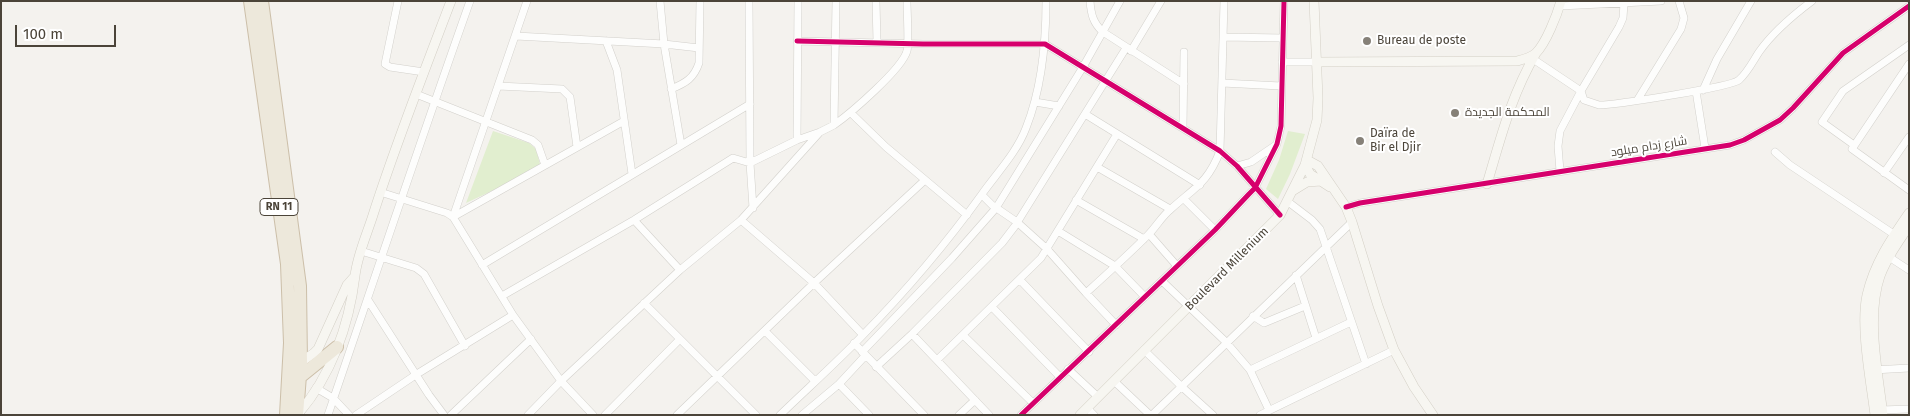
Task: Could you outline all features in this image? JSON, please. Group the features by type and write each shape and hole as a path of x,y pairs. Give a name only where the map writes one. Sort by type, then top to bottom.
{"highway":[{"name":"RN 11","path":"250,1 287,264 290,352 286,415"},
{"name":"RN 11","path":"262,1 298,264 302,362 298,415"},
{"path":"300,377 337,348"}],"street":[{"path":"398,1 385,64 390,67 424,72"},
{"path":"298,415 316,388 337,348 355,285 354,276 380,192 451,1"},
{"path":"328,415 382,258 400,198 470,1"},
{"path":"453,217 527,1"},
{"path":"660,1 664,44 681,145"},
{"path":"671,89 691,79 696,72 699,48 700,1"},
{"path":"749,1 750,163 753,208"},
{"path":"797,140 798,1"},
{"path":"834,125 836,1"},
{"path":"876,1 877,42"},
{"path":"502,296 634,220 733,158 750,163 797,140 820,132 851,114 893,72 907,52 906,1"},
{"path":"780,415 863,335 919,273 967,215 1014,150 1026,130 1035,102 1044,58 1046,1"},
{"path":"1090,1 1095,25 1128,49 1184,84"},
{"path":"802,415 839,384 996,208 1083,67 1120,1"},
{"path":"876,367 912,334 1002,243 1106,81 1161,1"},
{"path":"1086,294 1146,236 1170,209 1200,185 1210,174 1220,151 1224,1"},
{"path":"1021,415 1215,230 1255,188 1277,144 1282,115 1281,86 1284,1"},
{"name":"Boulevard Millenium","path":"1080,415 1091,411 1098,397 1280,215 1306,162 1318,113 1314,1"},
{"path":"1488,184 1506,119 1535,55 1550,30 1560,4 1661,1"},
{"path":"1638,99 1681,29 1684,18 1679,1"},
{"path":"1705,148 1700,90 1751,1"},
{"path":"1535,55 1581,91 1584,100 1599,105 1731,84 1740,80 1776,31 1812,1"},
{"path":"1560,171 1558,146 1560,131 1619,27 1623,18 1624,3"},
{"name":"شارع زدام ميلود","path":"1346,207 1360,203 1730,145 1744,140 1780,120 1843,54 1909,6"},
{"path":"516,36 664,44 699,48"},
{"path":"1223,37 1283,38"},
{"path":"606,41 617,70 632,174"},
{"path":"797,41 1045,44 1220,151 1237,166 1280,215"},
{"path":"1854,145 1822,122 1843,91 1909,45"},
{"path":"1183,128 1184,52"},
{"path":"1282,62 1517,61 1535,55"},
{"path":"1908,68 1852,149 1909,190"},
{"path":"1222,83 1281,86"},
{"path":"498,86 562,89 567,92 570,97 577,147"},
{"path":"416,94 532,140 538,145 545,166"},
{"path":"1035,102 1059,106"},
{"path":"482,265 750,104"},
{"path":"851,114 868,131 967,215"},
{"path":"1085,114 1200,185"},
{"path":"453,217 624,121"},
{"path":"528,415 561,381 680,270 741,220 820,132"},
{"path":"937,360 1020,280 1047,248 1117,134"},
{"path":"1884,173 1909,137"},
{"path":"1237,166 1251,162 1277,144"},
{"path":"1311,147 1323,178"},
{"path":"1775,152 1790,165 1897,237"},
{"path":"1306,162 1316,164 1323,178 1346,207 1394,350 1414,387 1433,415"},
{"path":"1097,167 1170,209"},
{"path":"1292,192 1297,187 1308,182 1323,178"},
{"path":"678,415 925,180"},
{"path":"380,192 453,217 513,315 561,381 593,415"},
{"path":"982,195 1047,248 1086,294 1116,325"},
{"path":"1184,199 1215,230"},
{"path":"1076,200 1146,236 1177,266"},
{"path":"1287,201 1312,220 1320,229 1366,364"},
{"path":"1909,214 1885,255 1874,303 1874,369 1880,413 1909,409"},
{"path":"634,220 680,270"},
{"path":"741,220 814,284 863,335"},
{"path":"1114,381 1151,415 1352,222"},
{"path":"1897,237 1909,226"},
{"path":"1058,231 1115,266 1145,297"},
{"path":"361,251 416,268 424,274 465,346"},
{"path":"1885,255 1909,270"},
{"path":"1296,275 1316,338"},
{"path":"302,362 318,349 347,285 354,276"},
{"path":"1020,280 1089,352"},
{"path":"1162,281 1226,342 1250,370 1269,410"},
{"path":"368,300 444,415"},
{"path":"644,303 756,415"},
{"path":"1253,316 1264,323 1305,306"},
{"path":"992,307 1060,377"},
{"path":"356,415 417,374 513,315"},
{"path":"1250,370 1351,322"},
{"path":"765,331 815,381"},
{"path":"912,334 989,415"},
{"path":"963,335 1033,403"},
{"path":"451,415 531,339"},
{"path":"605,415 680,339"},
{"path":"854,343 920,413"},
{"path":"1144,350 1180,386 1213,415"},
{"path":"1260,415 1394,350"},
{"path":"1874,369 1909,368"},
{"path":"1068,369 1098,397"},
{"path":"839,384 866,413"},
{"path":"316,388 333,398 349,415"},
{"path":"959,415 974,400"}],"green space":[{"path":"493,131 529,143 536,149 541,168 466,203"},
{"path":"1288,131 1305,134 1278,199 1266,189 1279,160"}],"cycle path":[{"path":"1021,415 1215,230 1255,188 1277,144 1281,126 1284,1"},
{"path":"1346,207 1360,203 1730,145 1744,140 1780,120 1843,53 1909,6"},
{"path":"797,41 1045,44 1220,151 1237,166 1280,215"}],"place":[{"name":"Bureau de poste","path":"1367,41"},
{"name":"المحكمة الجديدة","path":"1455,113"},
{"name":"Daïra de Bir el Djir","path":"1360,141"}]}
